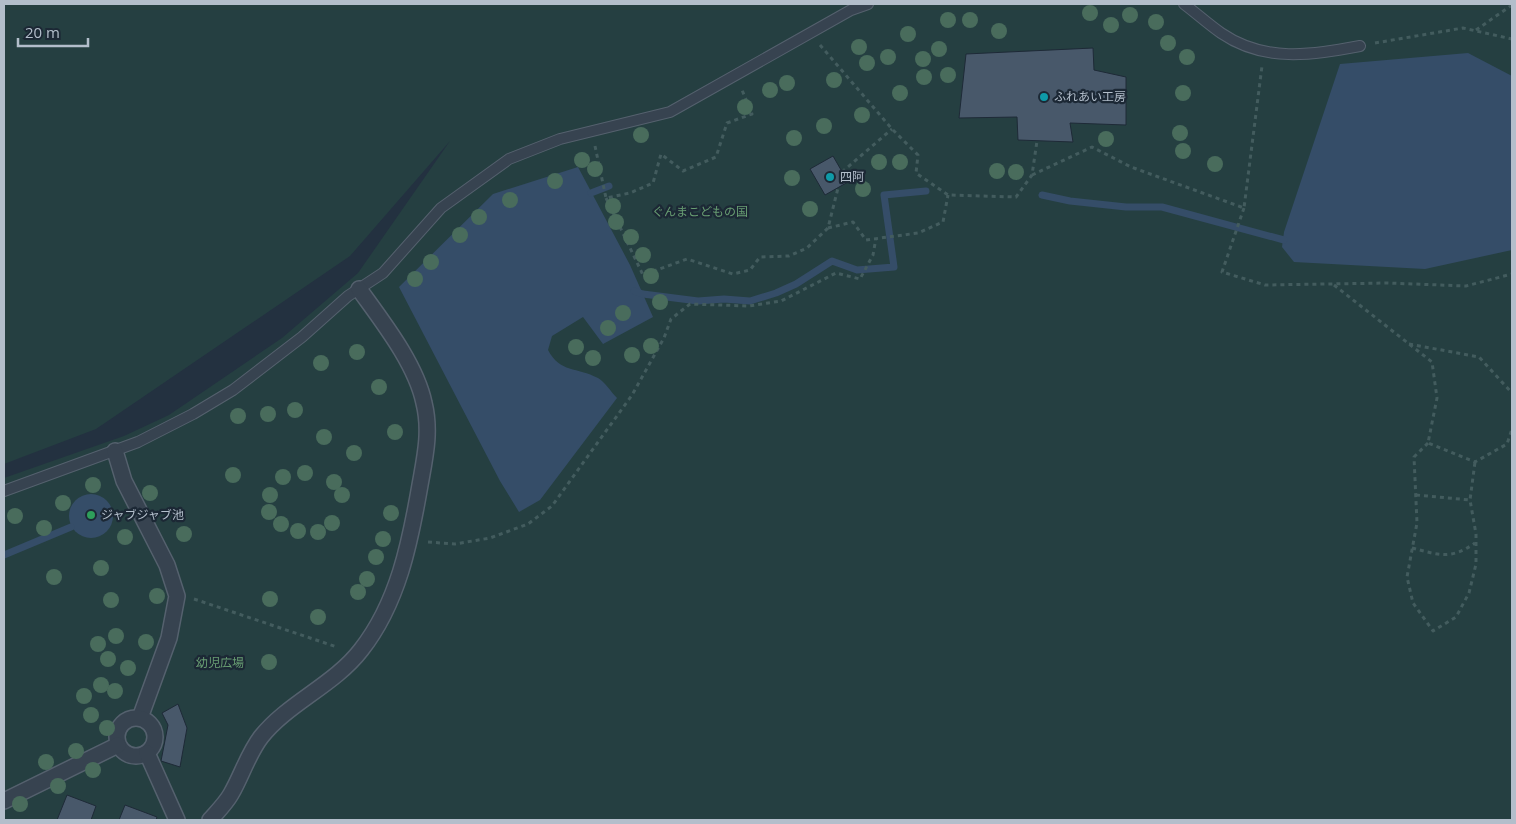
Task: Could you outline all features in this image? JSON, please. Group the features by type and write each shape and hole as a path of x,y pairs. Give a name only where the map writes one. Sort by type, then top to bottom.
{"street":[{"path":"210,820 231,795 261,737 355,657 373,633 397,585 410,541 429,433 424,401 413,372 359,288"},
{"path":"115,451 124,481 167,565 177,600 169,638 140,718"},
{"path":"140,718 151,725 154,730 154,743 147,752 135,756 128,755 118,745 117,734 122,723 128,719 140,718"},
{"path":"4,802 118,745"},
{"path":"147,752 177,820"}],"lane":[{"path":"4,491 115,451 165,429 233,390 359,288 383,273 441,208 509,159 560,139 670,112 809,33 868,4"},
{"path":"1184,4 1222,34 1264,53 1309,56 1360,46"}],"path":[{"path":"1475,30 1512,5"},
{"path":"1360,46 1463,28 1512,39"},
{"path":"809,33 892,129 918,155 916,172 948,195 1016,197 1032,175 1037,141"},
{"path":"1264,53 1244,208 1222,272 1265,285 1388,283 1466,286 1512,274"},
{"path":"606,198 630,193 652,183 661,154 683,171 716,157 728,123 752,114 735,76"},
{"path":"842,172 892,129"},
{"path":"592,131 606,198 643,275 687,259 733,274 750,270 760,257 789,256 807,248 828,228 853,222 866,240 918,233 943,222 948,195"},
{"path":"1032,175 1092,147 1132,167 1244,208"},
{"path":"828,228 838,188"},
{"path":"410,541 455,544 490,538 528,524 552,506 632,395 664,338 671,319 690,304 750,306 781,301 836,273 860,279 873,255 876,238"},
{"path":"1333,284 1432,362 1437,398 1428,443 1414,457 1417,523 1407,578 1413,603 1433,631 1456,617 1469,593 1476,564 1476,542 1470,500 1475,462"},
{"path":"1409,344 1479,357 1512,393"},
{"path":"1475,462 1507,444 1512,429"},
{"path":"1428,443 1475,462"},
{"path":"1416,495 1470,500"},
{"path":"1412,548 1442,556 1461,553 1476,542"},
{"path":"177,600 198,599 345,650 355,657"}],"green space":[{"path":"4,4 1512,4 1512,820 4,820 4,478 124,436 169,415 282,338 358,273 450,141 350,256 96,429 4,464"}],"water":[{"path":"1468,53 1512,76 1512,250 1425,269 1294,262 1282,247 1284,232 1340,64"},
{"path":"578,167 630,265 653,317 603,344 583,317 552,336 548,350 558,363 598,378 617,398 540,500 519,512 500,481 399,287 493,194"},
{"name":"ジャブジャブ池","path":"95,494 107,500 112,507 112,525 107,532 100,537 87,538 79,535 72,528 69,512 72,504 79,497"}],"building":[{"name":"ふれあい工房","path":"1093,48 1094,70 1126,77 1126,125 1070,123 1073,142 1018,140 1017,117 959,118 966,54"},
{"name":"四阿","path":"833,156 848,182 825,195 810,169"},
{"path":"178,704 187,728 180,767 161,761 168,725 162,713"},
{"path":"67,795 96,806 91,820 57,820"},
{"path":"125,805 157,817 156,820 119,820"}],"waterway":[{"path":"591,193 609,186"},
{"path":"634,291 643,294 698,301 724,299 750,301 776,293 796,284 832,261 857,270 894,267 884,195 926,191"},
{"path":"1042,195 1070,201 1126,207 1162,207 1284,240"},
{"path":"4,555 71,527"}],"place":[{"name":"ふれあい工房","path":"1044,97"},
{"name":"四阿","path":"830,177"},
{"name":"ジャブジャブ池","path":"91,515"}],"park label":[{"name":"ぐんまこどもの国","path":"700,212"},
{"name":"幼児広場","path":"220,663"}]}
